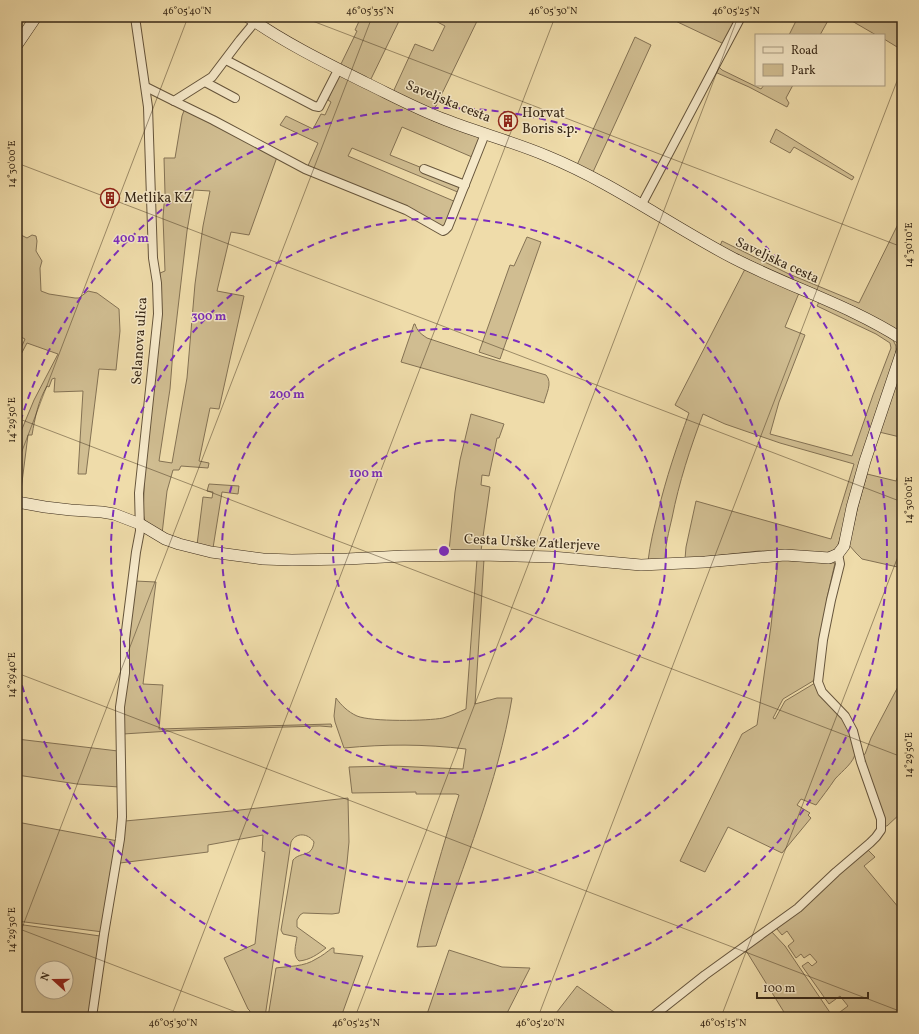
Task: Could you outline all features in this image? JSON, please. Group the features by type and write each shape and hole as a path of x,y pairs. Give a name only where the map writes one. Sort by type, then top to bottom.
{"street":[{"path":"17,45 36,17"},
{"name":"Selanova ulica","path":"92,1017 122,817 120,707 125,673 125,639 140,532 140,493 158,314 157,283 153,258 148,107 135,17"},
{"path":"642,204 741,17"},
{"path":"174,101 212,77 240,40 251,20"},
{"name":"Saveljska cesta","path":"251,20 338,70 435,116 522,146 601,181 703,241 744,263 855,312 902,339"},
{"path":"226,60 319,107 338,70"},
{"path":"205,82 235,98"},
{"path":"146,87 214,120 293,163 406,210 442,231 448,227 485,134"},
{"path":"424,169 465,185"},
{"path":"652,1017 705,975 798,908 876,837 880,830 881,819 861,762 853,730 845,716 822,692 818,682 823,640 840,564 838,554 842,550 845,543 852,507 867,454 902,351"},
{"name":"Cesta Urške Zatlerjeve","path":"17,502 65,510 114,514 140,524 165,539 196,549 232,555 292,560 480,555 552,557 641,565 705,562 785,555 829,558 838,554"}],"green space":[{"path":"361,17 396,17 400,19 370,81 340,66 357,31 355,30"},
{"path":"428,17 479,17 436,106 433,109 395,94 394,90 415,44 433,51 445,26"},
{"path":"667,17 736,17 736,18 724,44"},
{"path":"798,17 830,17 821,34 790,34"},
{"path":"845,17 902,17 902,50 885,40 885,34 874,34"},
{"path":"635,37 651,45 593,172 577,165"},
{"path":"718,66 722,70 761,89 763,86 792,86 786,98 789,103 787,107 749,87 715,72"},
{"path":"338,75 434,121 480,137 472,157 402,127 390,155 462,184 460,193 352,148 348,156 456,202 443,229 307,168 318,143 280,125 286,116 313,129 321,114 325,115 331,102 328,100"},
{"path":"185,108 277,157 249,235 231,232 217,291 244,296 219,409 210,408 199,461 209,463 208,468 181,466 179,470 173,470 167,491 162,534 145,521 143,514 146,445 161,327 160,273 165,271 163,217 165,193 164,158 175,158 182,116","holes":["194,190 210,191 203,226 195,284 187,378 172,463 159,461 170,389 187,231"]},
{"path":"776,129 854,177 852,180 794,147 790,153 770,142"},
{"path":"902,216 902,333 859,309 789,279 720,246 722,241 789,274 859,303"},
{"path":"17,233 27,238 32,235 36,236 36,251 42,261 40,268 41,291 49,294 75,298 79,298 88,291 97,293 119,309 120,331 116,370 99,369 86,474 78,474 83,391 54,392 55,378 52,379 49,387 47,386 39,404 32,435 28,435 20,498 17,497 17,441 34,400 58,354 27,343 17,362 17,357 25,339 17,335"},
{"path":"527,237 541,242 500,359 479,352 510,265 514,266"},
{"path":"745,269 799,293 785,327 805,335 779,402 770,434 852,456 891,348 890,343 876,334 817,306 819,302 848,314 892,338 896,346 896,354 838,545 834,550 824,553 759,551 685,559 686,547 696,501 831,539 854,464 780,443 725,424 703,414 681,479 667,539 665,560 648,561 652,536 665,487 689,413 675,405"},
{"path":"414,324 417,329 427,338 546,375 549,385 544,403 401,362"},
{"path":"902,364 902,437 900,437 879,432"},
{"path":"471,414 504,424 499,438 497,438 489,476 482,475 481,485 490,487 481,551 449,551 460,460"},
{"path":"902,465 902,568 862,559 849,545 867,474 896,481"},
{"path":"209,484 239,486 238,494 222,492 213,548 197,545 203,497 212,498 213,492 207,491"},
{"path":"477,559 484,559 475,704 497,698 512,698 506,730 489,792 436,946 417,947 436,871 459,795 416,794 416,792 352,793 349,767 392,766 463,769 466,749 405,745 344,748 334,716 336,698 345,708 357,716 374,719 436,719 455,714 466,709"},
{"path":"778,560 835,563 827,598 817,674 813,681 783,699 773,718 775,719 785,701 815,683 846,720 856,751 851,763 835,779 816,805 801,799 797,805 810,813 808,815 811,818 782,853 728,827 705,872 680,861 742,734 757,725 771,626"},
{"path":"135,581 156,582 143,684 163,685 159,729 331,724 332,727 320,726 186,730 123,734 123,707"},
{"path":"902,679 902,812 887,826 884,826 861,757 865,754 871,738"},
{"path":"17,739 118,751 119,787 77,784 17,775"},
{"path":"348,798 349,842 339,913 303,913 297,920 297,927 326,948 310,958 299,961 295,953 297,937 283,934 281,930 293,860 296,857 309,852 313,847 314,842 305,835 299,835 291,842 265,1017 250,1017 250,1011 224,958 255,944 265,852 262,851 263,835 208,845 208,852 120,863 125,821"},
{"path":"17,822 118,841 103,932 17,921"},
{"path":"867,849 875,857 864,866 899,908 902,893 902,1017 837,1017 836,1015 848,1006 840,996 829,1004 802,966 808,962 812,966 817,962 810,954 804,958 801,954 796,958 788,946 794,941 787,931 782,935 777,929 778,926"},
{"path":"17,924 100,936 90,1017 40,1017 17,1014"},
{"path":"771,931 785,946 833,1017 787,1017 745,949"},
{"path":"334,948 334,953 363,956 341,1017 268,1017 276,968 307,964"},
{"path":"449,950 502,967 530,968 505,1017 426,1017"},
{"path":"577,986 621,1017 553,1017"}],"place":[{"name":"Horvat Boris s.p.","path":"508,121"},
{"name":"Metlika KZ","path":"110,198"}]}
